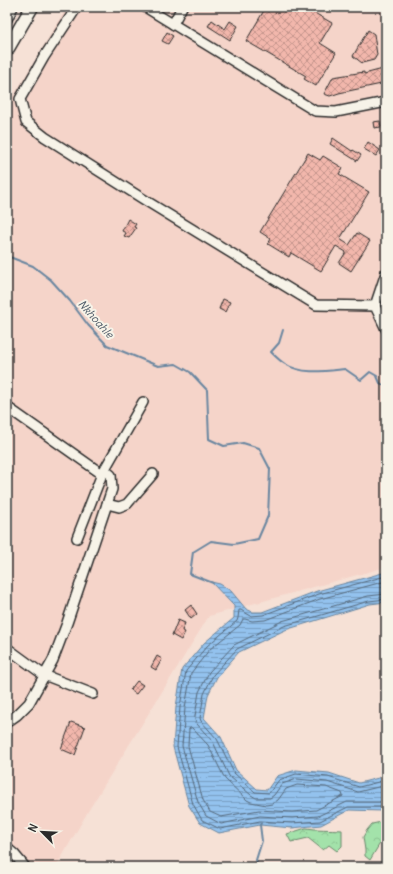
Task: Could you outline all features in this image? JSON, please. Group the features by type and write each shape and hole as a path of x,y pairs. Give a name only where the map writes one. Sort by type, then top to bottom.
{"main road":[{"path":"7,50 32,7"}],"street":[{"path":"7,19 14,7"},
{"path":"78,7 44,57 20,99 26,122 45,137 148,202 316,305 375,306"},
{"path":"145,7 315,111 336,112 386,102"},
{"path":"173,24 182,7"},
{"path":"386,273 375,306 386,329"},
{"path":"77,538 104,472 143,402"},
{"path":"7,407 104,472 111,475 112,489 53,660 29,703 17,715 7,722"},
{"path":"107,504 119,507 127,504 153,474"},
{"path":"7,648 44,676 93,694"},
{"path":"7,848 25,867"}],"shaded area":[{"path":"67,7 386,7 386,567 209,616 90,808 56,867 7,867 7,107"}],"green space":[{"path":"386,821 386,840 382,840 370,860 365,856 363,837 372,824"},
{"path":"306,828 342,830 342,846 337,851 329,845 323,850 308,838 291,842 287,834"}],"water":[{"path":"386,572 386,602 370,604 285,630 239,652 217,677 208,695 204,718 221,737 236,770 257,789 267,790 277,776 296,770 329,773 359,783 386,776 386,808 381,811 349,810 321,825 292,828 260,825 219,833 200,823 189,806 173,747 176,707 182,669 204,643 234,618 234,606 211,582 220,584 231,591 246,609 253,612 262,612 317,591"}],"building":[{"path":"266,7 304,7 332,23 320,43 336,53 316,86 304,79 306,76 246,41"},
{"path":"212,20 225,29 230,21 238,26 230,40 208,26"},
{"path":"368,30 374,34 377,55 374,60 362,63 353,56"},
{"path":"167,32 173,36 168,44 162,41"},
{"path":"383,69 386,83 330,96 324,94 333,77 364,72 364,74"},
{"path":"380,121 381,127 374,128 373,122"},
{"path":"333,138 352,151 353,150 361,155 357,161 330,144"},
{"path":"368,142 380,150 376,156 364,149"},
{"path":"308,153 320,160 323,156 343,168 339,174 369,192 340,239 349,245 357,233 370,241 351,271 339,263 346,252 336,246 321,271 291,253 289,257 268,244 271,239 260,232"},
{"path":"128,219 136,224 134,227 136,228 129,238 124,236 126,233 122,231"},
{"path":"223,299 230,302 225,312 219,309"},
{"path":"191,605 197,614 191,619 185,610"},
{"path":"178,620 185,623 182,631 185,632 181,640 172,635"},
{"path":"157,656 162,659 156,670 151,667"},
{"path":"137,681 143,685 136,694 130,690"},
{"path":"71,722 85,727 75,755 61,749"}],"waterway":[{"name":"Nkhoahle","path":"7,256 33,266 51,280 70,301 88,325 107,345 158,366 176,364 190,372 207,390 209,439 224,446 243,443 259,448 270,469 268,516 258,539 234,544 211,541 193,552 190,574 213,583"},
{"path":"283,330 279,343 271,352 285,364 299,370 307,371 345,369 361,380 370,372 377,376 380,383 386,387"},
{"path":"258,867 256,860 262,841 261,823"}]}
